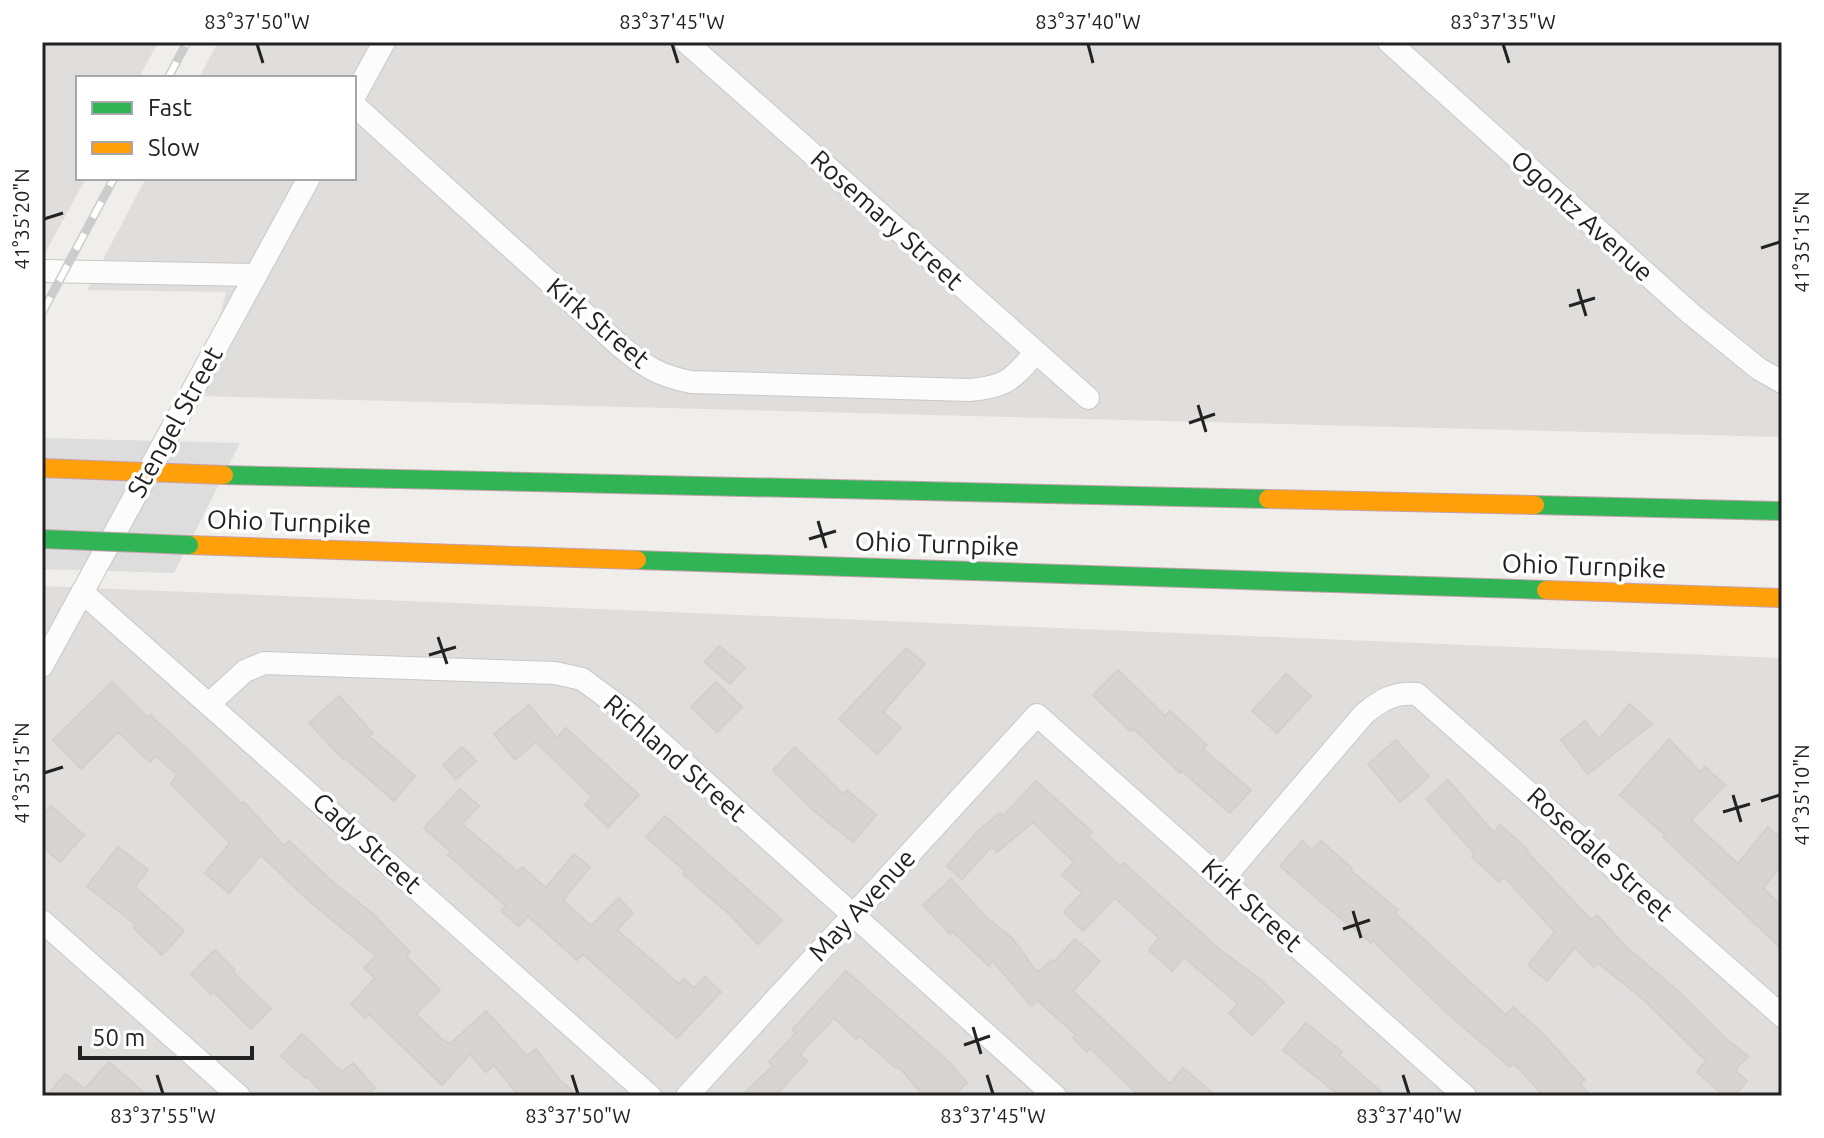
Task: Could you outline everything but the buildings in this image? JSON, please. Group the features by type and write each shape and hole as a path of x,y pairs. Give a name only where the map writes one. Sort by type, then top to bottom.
{"highway":[{"name":"Ohio Turnpike","path":"42,468 224,475 1782,511"},
{"name":"Ohio Turnpike","path":"42,539 1782,598"}],"street":[{"path":"356,93 384,42"},
{"name":"Rosemary Street","path":"686,42 1088,398"},
{"name":"Ogontz Avenue","path":"1389,42 1690,313 1759,369 1782,382"},
{"name":"Kirk Street","path":"356,107 619,345 641,364 665,377 691,382 969,390 994,388 1015,376 1036,352"},
{"name":"Stengel Street","path":"42,666 308,180"},
{"path":"42,271 255,275"},
{"name":"Cady Street","path":"82,592 650,1096"},
{"name":"Richland Street","path":"210,703 245,671 264,663 555,673 582,679 628,713 1055,1096"},
{"name":"Rosedale Street","path":"1223,879 1364,714 1393,695 1417,694 1782,1016"},
{"name":"Kirk Street","path":"1037,715 1465,1096"},
{"name":"May Avenue","path":"687,1096 1037,715"},
{"path":"42,921 239,1096"}],"shaded area":[{"path":"42,42 158,42 140,76 76,76 76,180 85,180 42,259"},
{"path":"218,42 1782,42 1782,437 200,396 226,292 87,290 145,180 356,180 356,76 200,76"},
{"path":"42,586 1782,658 1782,1096 42,1096"}],"pier":[{"path":"42,438 240,443 174,573 42,569"}],"railway":[{"path":"169,76 187,42"},
{"path":"42,313 113,180"}],"traffic: fast":[{"path":"224,475 1268,499"},
{"path":"1535,505 1782,511"},
{"path":"42,539 189,545"},
{"path":"637,560 1546,590"}],"traffic: slow":[{"path":"42,468 224,475"},
{"path":"1268,499 1535,505"},
{"path":"189,545 637,560"},
{"path":"1546,590 1782,598"}]}
